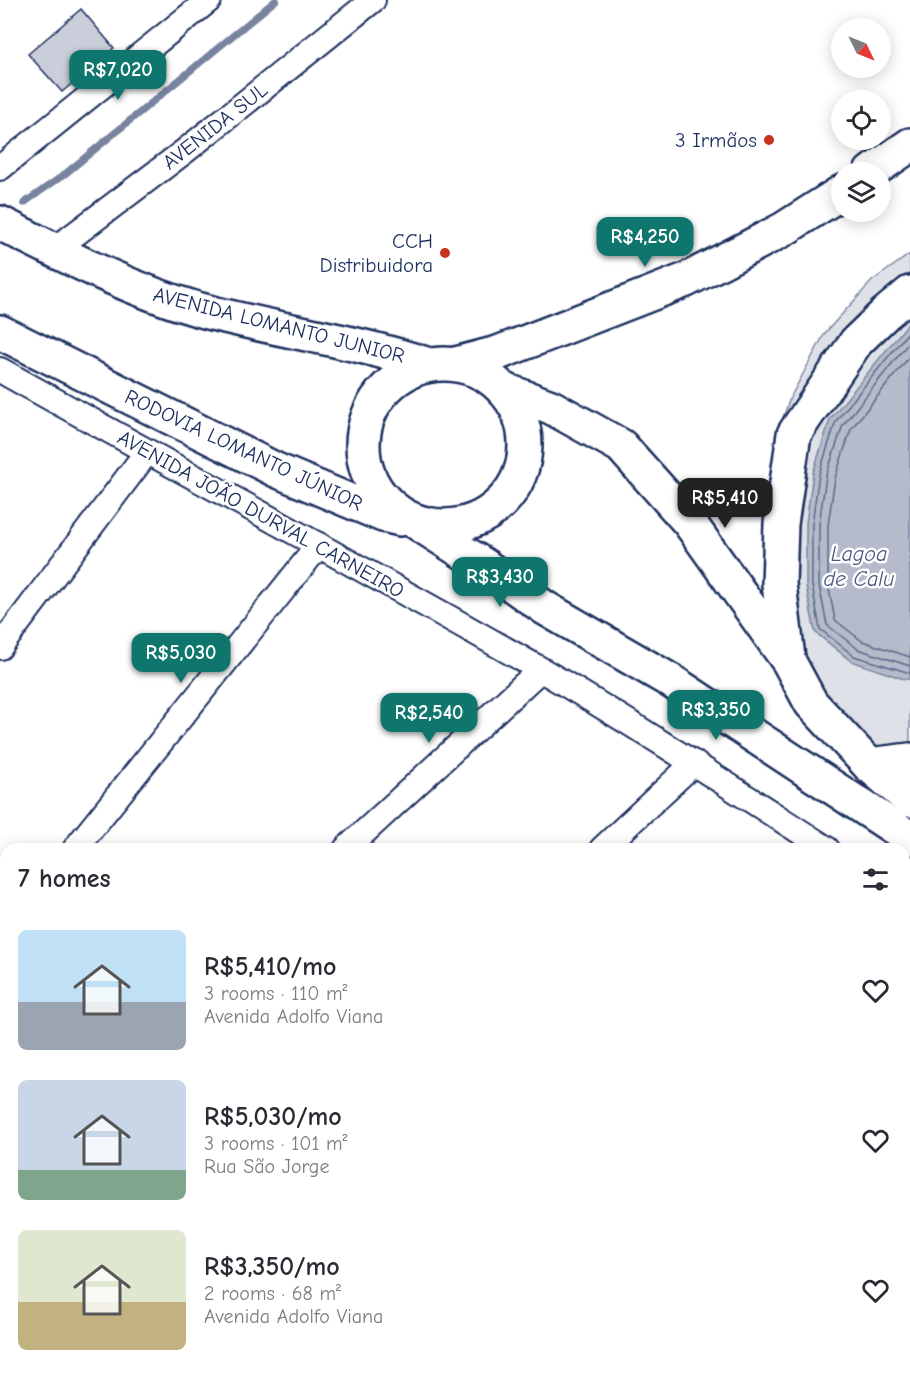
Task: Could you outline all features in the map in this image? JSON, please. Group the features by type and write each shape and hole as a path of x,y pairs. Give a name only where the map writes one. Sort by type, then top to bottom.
{"main road":[{"path":"885,162 910,145"},
{"path":"505,390 520,414 525,442 522,469 509,494 490,512 467,523 442,527 416,522 394,510 376,491 365,468 362,443 367,417 381,393 402,375 498,353 686,280 784,229 831,199"},
{"name":"AVENIDA LOMANTO JUNIOR","path":"0,223 126,284 197,309 443,364"},
{"path":"789,662 779,584 781,524 794,434 856,342 910,293"},
{"name":"RODOVIA LOMANTO JÚNIOR","path":"0,332 276,470 383,515 416,522 545,608 671,681 910,838"},
{"path":"443,364 483,373 505,390 551,407 621,446 689,522 789,662 811,703 868,765 910,800"},
{"path":"868,765 910,760"}],"street":[{"path":"0,168 209,0"},
{"name":"AVENIDA SUL","path":"54,250 184,151 374,0"},
{"name":"AVENIDA JOÃO DURVAL CARNEIRO","path":"0,370 319,545 540,670 694,763 818,843"},
{"path":"0,647 147,452"},
{"path":"80,843 319,545"},
{"path":"353,843 540,670"},
{"path":"608,843 694,763"}],"shaded area":[{"path":"910,254 910,753 886,755 848,733 816,690 790,632 778,431 790,398 825,333 872,281"}],"water":[{"name":"Lagoa de Calu","path":"910,321 910,679 904,679 851,661 815,632 806,586 806,523 813,473 830,419"}],"building":[{"path":"81,9 114,48 62,92 28,54"}],"waterway":[{"path":"24,203 65,174 276,0"}],"place":[{"name":"3 Irmãos","path":"769,140"},
{"name":"CCH Distribuidora","path":"445,253"}]}
